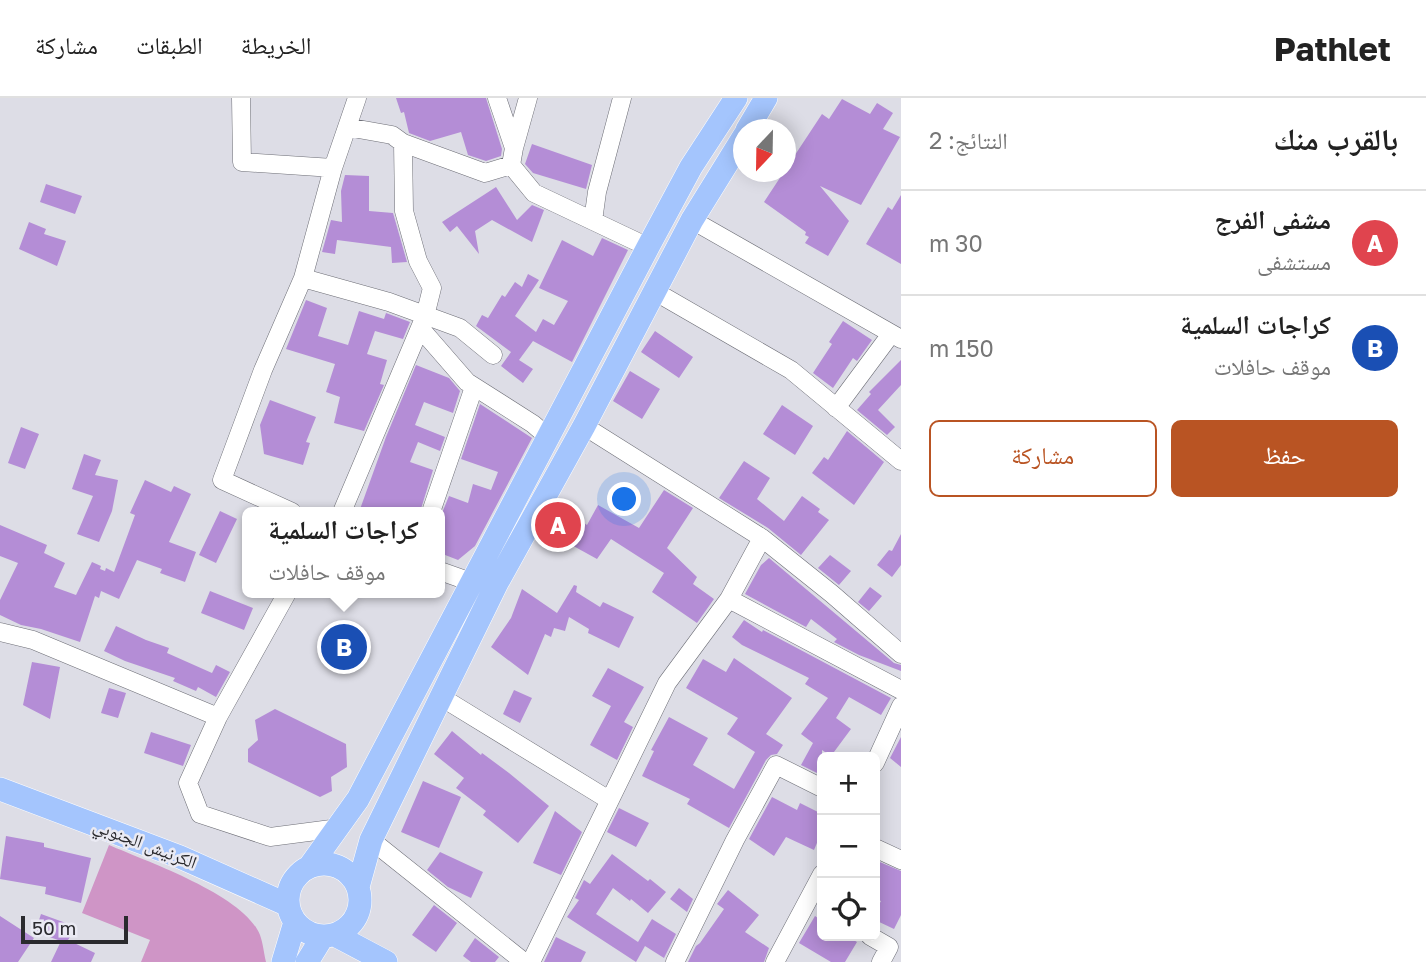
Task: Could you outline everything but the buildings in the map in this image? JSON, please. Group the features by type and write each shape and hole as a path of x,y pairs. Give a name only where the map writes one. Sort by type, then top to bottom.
{"main road":[{"path":"283,962 291,913 288,892 293,881 310,866 358,799 691,167 736,98"},
{"path":"754,119 766,98"},
{"path":"358,887 371,840 497,583 584,426 692,220 733,154"},
{"name":"الكرنيش الجنوبي","path":"0,789 180,857 291,913"},
{"path":"307,962 329,936 346,929 355,920 361,898 353,877 344,869 322,863 310,866"},
{"path":"291,913 310,933 329,936 386,962"}],"street":[{"path":"241,98 242,162 333,168"},
{"path":"281,507 222,480 263,370 303,278 333,168 357,98"},
{"path":"497,98 512,156 534,193 648,247"},
{"path":"347,127 392,135 403,143 485,173 512,156 528,98"},
{"path":"593,221 597,192 622,98"},
{"path":"344,507 423,322 432,288 418,261 404,211 403,143"},
{"path":"692,220 896,336 836,408"},
{"path":"303,278 389,303 423,322 460,328 493,355"},
{"path":"654,291 791,370 901,461"},
{"path":"423,322 467,382 533,424 548,437"},
{"path":"433,507 474,387"},
{"path":"584,426 762,538 901,653"},
{"path":"531,962 667,683 729,599 762,538"},
{"path":"445,573 471,582 497,583"},
{"path":"284,598 218,717 188,783 200,814 271,837 339,828"},
{"path":"729,599 901,690"},
{"path":"0,632 33,640 218,717"},
{"path":"440,697 609,800"},
{"path":"880,752 901,706"},
{"path":"676,962 735,841 776,765 817,786"},
{"path":"371,840 524,962"},
{"path":"880,850 901,860"},
{"path":"775,962 815,903 821,878"},
{"path":"879,941 889,947 881,962"}],"shaded area":[{"path":"109,845 193,881 235,906 251,920 260,935 266,962 141,962 150,940 82,913"}],"place":[{"name":"مشفى الفرج","path":"558,525"},
{"name":"كراجات السلمية","path":"344,647"}]}
